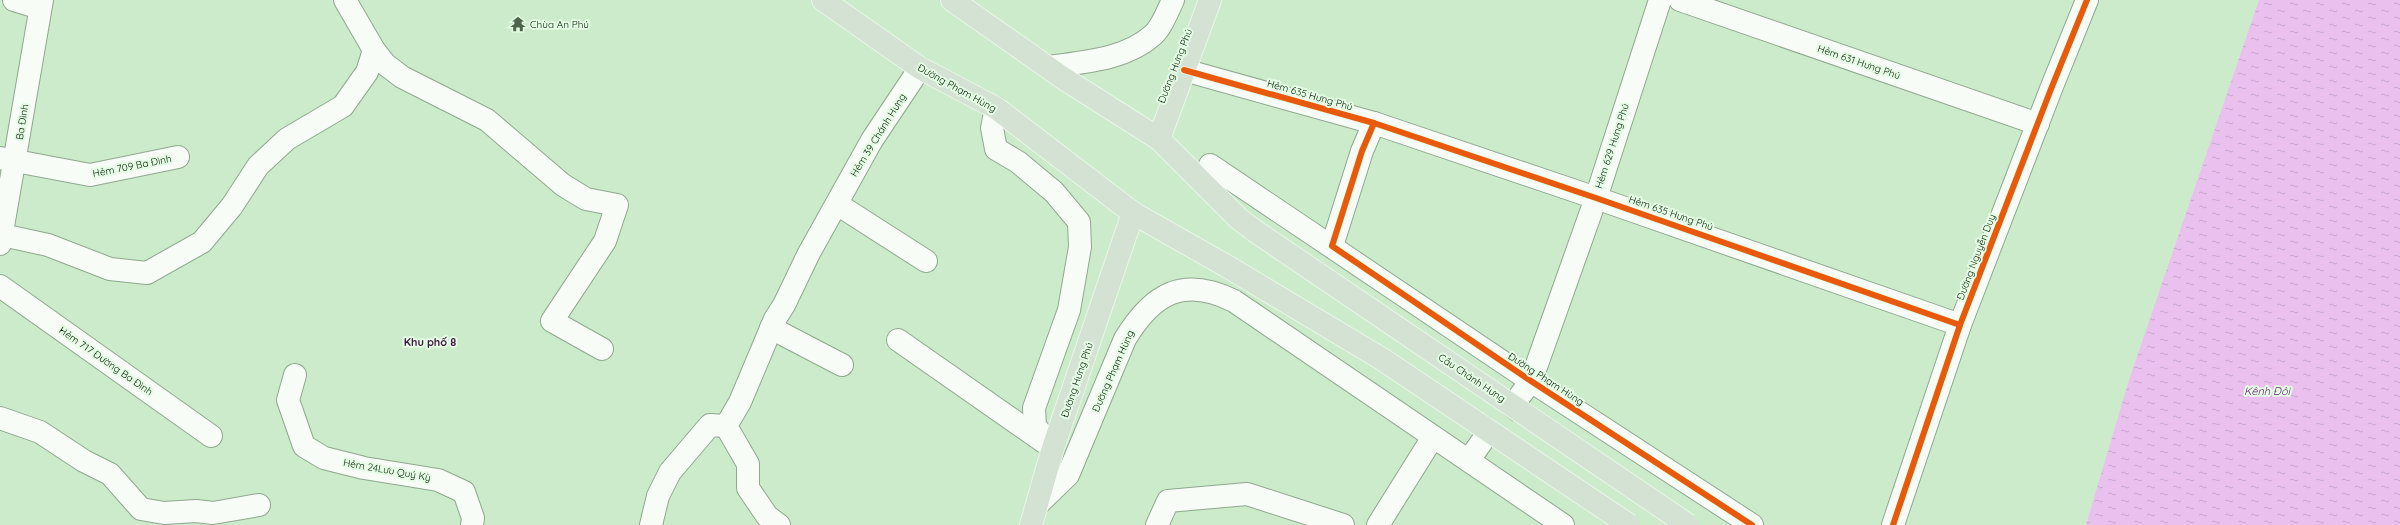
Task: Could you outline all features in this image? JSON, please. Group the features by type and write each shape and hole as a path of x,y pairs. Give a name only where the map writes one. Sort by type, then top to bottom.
{"main road":[{"name":"Đường Phạm Hùng","path":"823,0 920,68 996,108 1133,213 1230,268 1382,359 1629,525"},
{"path":"952,0 1048,67 1159,139"},
{"name":"Đường Hưng Phú","path":"1159,139 1210,0"},
{"name":"Cầu Chánh Hưng","path":"1159,139 1239,219 1255,231 1688,525"},
{"name":"Đường Hưng Phú","path":"1034,515 1053,448 1133,213"}],"street":[{"path":"14,0 41,4"},
{"path":"345,0 374,50 385,64 402,77 487,120 563,186 586,198 617,205 605,241 552,321 602,349"},
{"path":"1048,67 1102,58 1130,50 1154,34 1173,0"},
{"name":"Hẻm 629 Hưng Phú","path":"1525,389 1596,198 1660,0"},
{"name":"Hẻm 631 Hưng Phú","path":"1680,0 2038,124"},
{"name":"Đường Nguyễn Duy","path":"1893,525 1960,326 2087,0"},
{"name":"Ba Đình","path":"1,240 8,159 41,4"},
{"path":"1,240 48,245 110,269 148,273 202,242 232,206 258,166 287,139 343,106 367,72 374,50"},
{"name":"Hẻm 39 Chánh Hưng","path":"730,434 740,402 771,328 872,140 920,68"},
{"name":"Hẻm 635 Hưng Phú","path":"1184,70 1374,123 1596,198 1960,326"},
{"path":"996,108 992,128 996,149 1018,162 1054,192 1079,222 1080,247 1069,310 1034,408 1035,426 1053,448"},
{"path":"1332,246 1362,151 1374,123"},
{"name":"Hẻm 709 Ba Đình","path":"8,159 90,175 178,157"},
{"name":"Đường Phạm Hùng","path":"1210,165 1332,246 1525,389 1752,525"},
{"path":"837,204 926,261"},
{"name":"Hẻm 717 Đường Ba Đình","path":"0,286 211,436"},
{"name":"Đường Phạm Hùng","path":"1034,515 1068,475 1125,339 1135,322 1161,297 1183,290 1201,290 1220,294 1234,301 1433,438 1563,525"},
{"path":"771,328 842,365"},
{"path":"898,340 1053,448"},
{"name":"Hẻm 24Lưu Quý Kỳ","path":"295,374 288,400 304,446 324,458 364,468 438,480 464,492 473,518 472,525"},
{"path":"0,418 40,432 84,461 110,474 156,525"},
{"path":"651,525 658,496 670,472 710,425 730,434 748,464 748,488 767,516 780,525"},
{"path":"1378,525 1433,438"},
{"path":"1468,460 1483,440"},
{"path":"1157,525 1168,501 1246,494 1343,525"},
{"path":"141,509 164,513 196,511 213,513 259,506"}],"water":[{"name":"Kênh Đôi","path":"2259,0 2400,0 2400,525 2086,525 2129,380"}],"tunnel":[{"path":"1483,440 1519,397"}],"cycle path":[{"path":"1893,525 1960,325 2087,0"},
{"path":"1184,70 1374,123 1596,198 1960,325"},
{"path":"1374,123 1362,151 1332,246 1531,381 1752,525"}],"place":[{"name":"Chùa An Phú","path":"518,24"}],"district":[{"name":"Khu phố 8","path":"430,342"}]}
